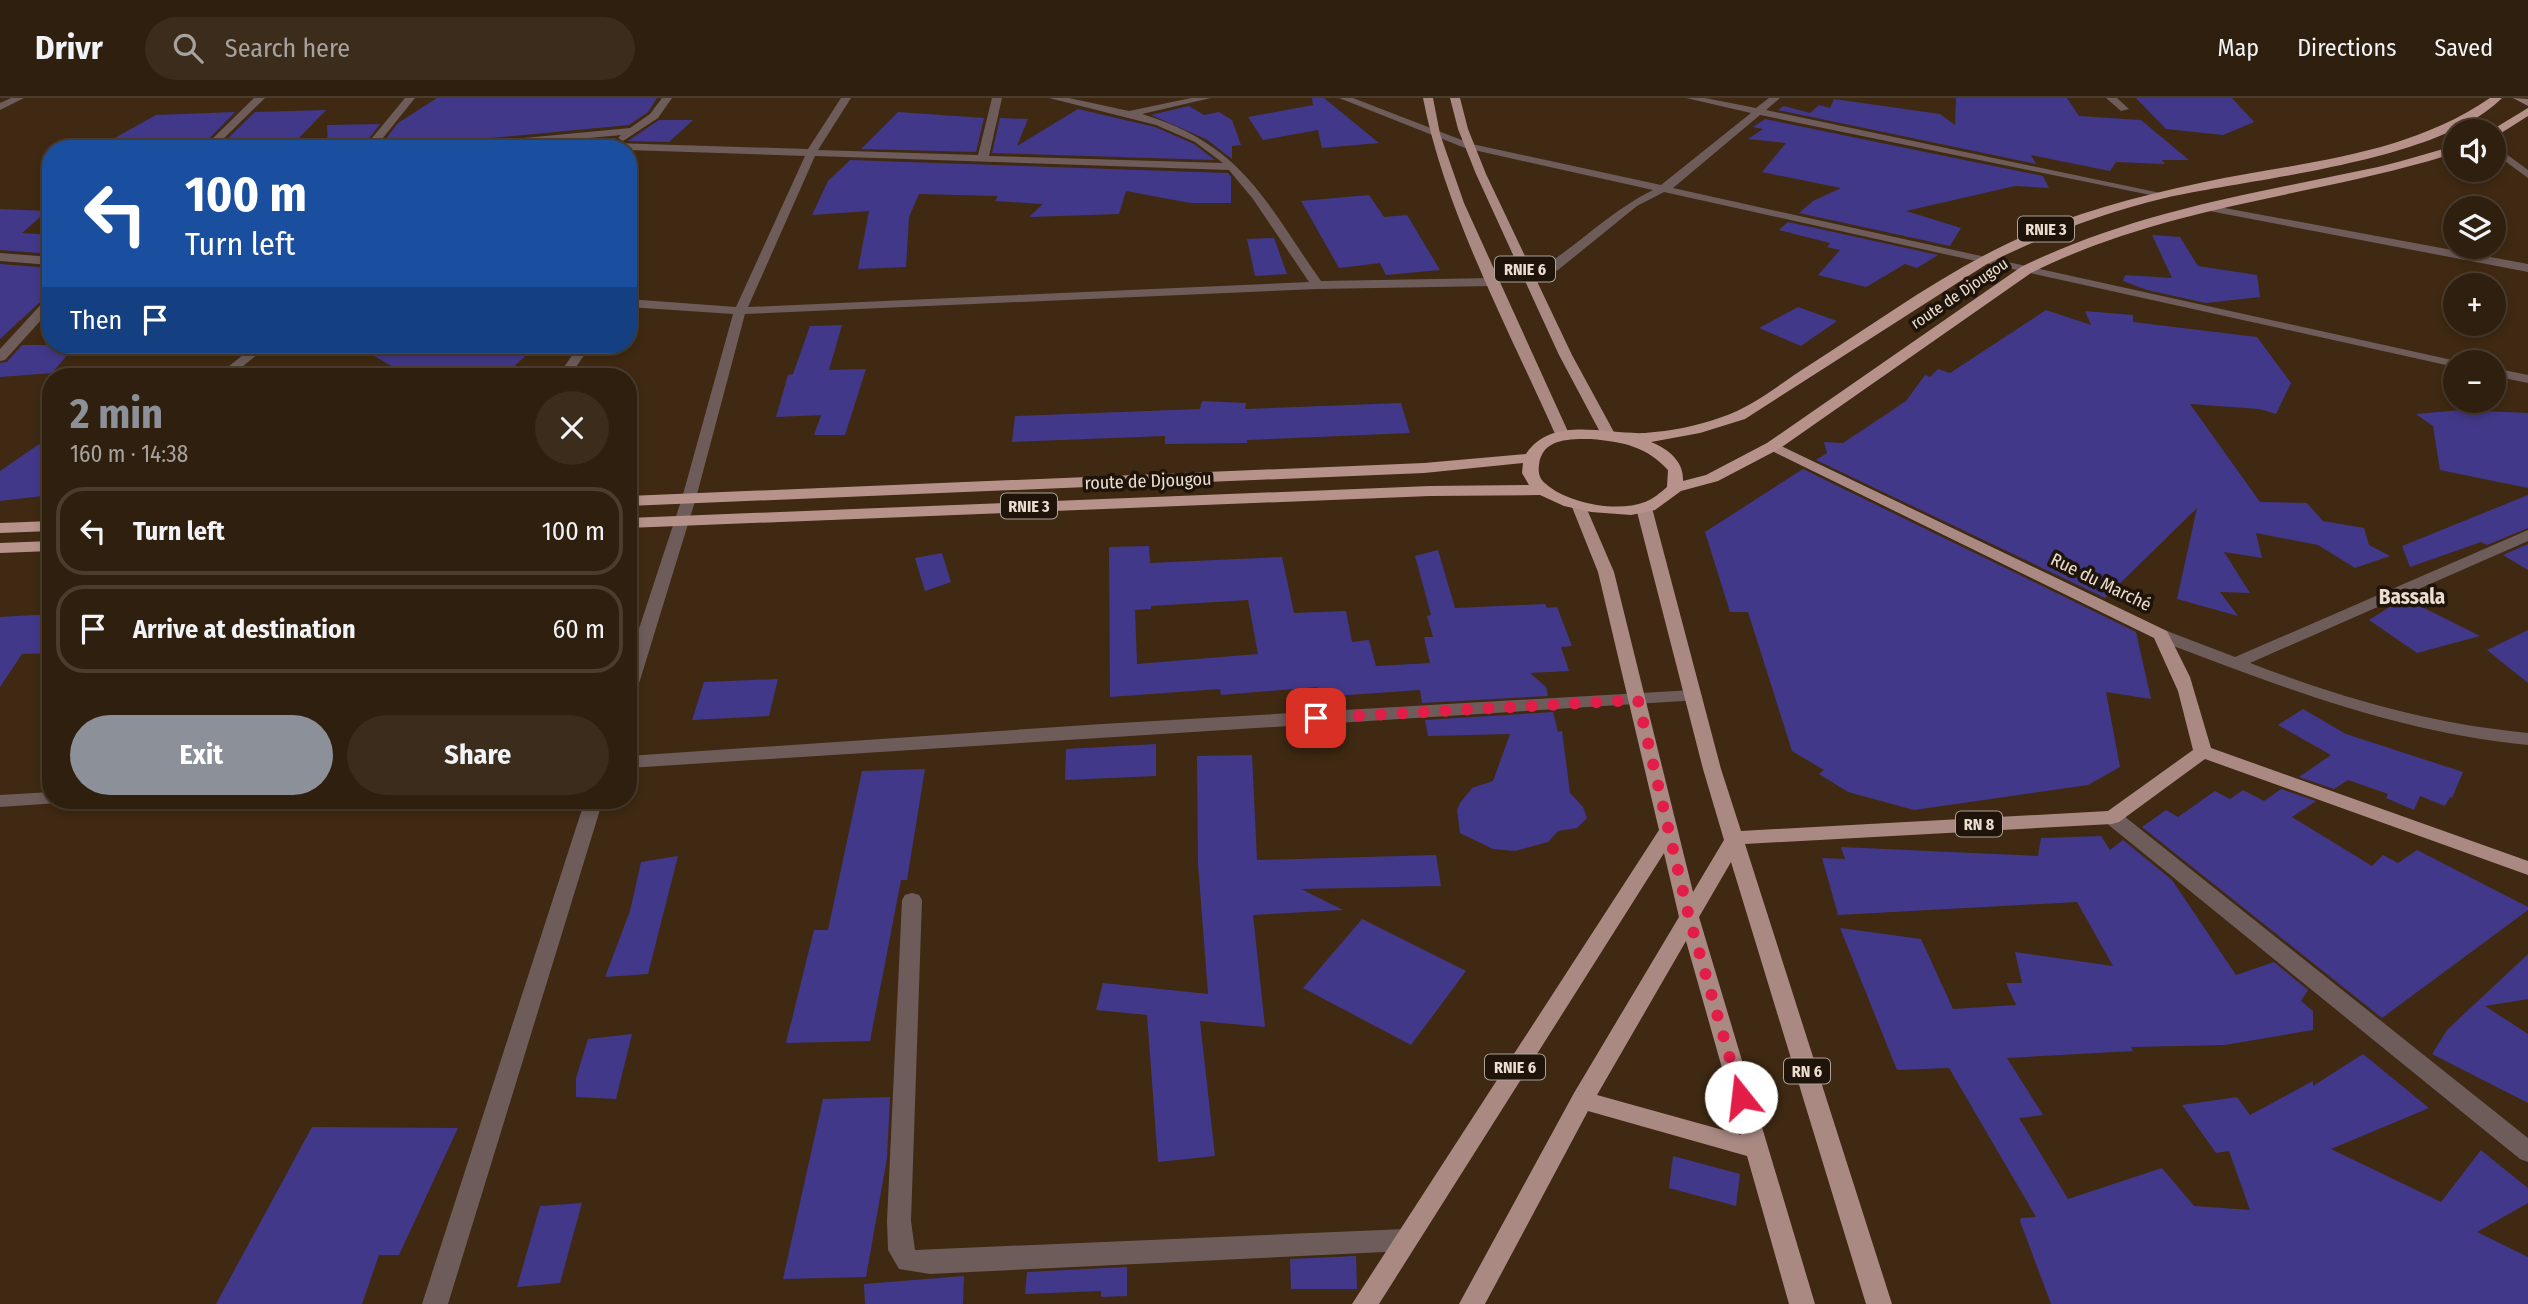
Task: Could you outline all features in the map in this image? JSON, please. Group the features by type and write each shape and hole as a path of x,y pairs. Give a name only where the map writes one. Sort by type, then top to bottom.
{"highway":[{"name":"RNIE 3","path":"2461,119 2497,98"},
{"path":"2506,125 2528,111"},
{"name":"RNIE 3","path":"1629,438 1717,425 1740,416 1982,261 2025,238 2066,221 2165,195 2348,159 2413,141 2443,128"},
{"name":"route de Djougou","path":"1675,488 1712,478 1773,446 2026,270 2099,236 2203,207 2406,165 2443,153"},
{"name":"RNIE 3","path":"1531,458 1537,449 1563,436 1608,434 1629,438 1659,451 1676,469 1675,488 1664,500 1644,508 1613,512 1579,507 1544,490"},
{"path":"1531,458 1531,474 1544,490"},
{"name":"route de Djougou","path":"637,501 1424,468 1531,458"},
{"name":"route de Djougou","path":"637,523 1362,494 1544,490"},
{"path":"0,528 42,526"},
{"path":"0,548 42,546"}],"main road":[{"name":"RNIE 6","path":"1428,98 1434,134 1458,203 1563,436"},
{"name":"RNIE 6","path":"1455,98 1469,146 1530,280 1581,388 1608,434"},
{"path":"2518,98 2528,103"},
{"name":"Rue du Marché","path":"1773,446 2161,635 2179,665 2192,701 2203,752"},
{"path":"1579,507 1606,572 1689,917 1802,1304"},
{"path":"1472,1304 1582,1100 1735,838 1693,696 1644,508"},
{"path":"2112,817 2203,752 2528,868"},
{"name":"RN 8","path":"1735,838 2112,817"},
{"name":"RNIE 6","path":"1365,1304 1668,831"},
{"name":"RN 6","path":"1735,838 1879,1304"},
{"path":"1582,1100 1756,1149"}],"street":[{"path":"0,107 19,98"},
{"path":"216,140 260,98"},
{"path":"376,140 411,98"},
{"path":"620,140 654,116 667,98"},
{"path":"637,661 689,498 740,311 811,150 846,98"},
{"path":"984,157 997,98"},
{"path":"1054,98 1124,114 1172,128 1197,139 1233,167 1317,285"},
{"path":"1124,114 1206,98"},
{"path":"1344,98 1469,146 2443,360"},
{"path":"1691,98 2165,195"},
{"path":"1530,280 1554,267 1633,204 1660,189 1775,98"},
{"path":"2111,98 2124,109"},
{"path":"535,140 631,131"},
{"path":"637,147 811,150 1233,167"},
{"path":"2506,158 2528,175"},
{"path":"2203,207 2528,268"},
{"path":"0,257 42,260"},
{"path":"637,304 740,311 1317,285 1494,282"},
{"path":"0,357 42,311"},
{"path":"233,368 251,354"},
{"path":"2506,374 2528,379"},
{"path":"2236,663 2528,536"},
{"path":"2161,635 2320,697 2405,720 2498,737 2528,738"},
{"path":"637,761 1102,730 1693,696"},
{"path":"0,801 42,799"},
{"path":"435,1304 591,809"},
{"path":"2112,817 2528,1152"},
{"path":"912,900 899,1221 900,1250 908,1261 930,1263 1405,1240"}],"building":[{"path":"437,98 657,98 648,112 629,125 471,140 385,140 398,123"},
{"path":"1312,98 1324,98 1379,143 1322,148 1318,130 1263,140 1248,117 1313,105"},
{"path":"1956,98 2067,98 2079,116 2141,120 2189,160 2162,160 2165,164 2116,162 2110,171 2031,155 2036,164 1778,110 1784,106 1810,113 1819,105 1830,108 1834,99 1940,114 1955,125"},
{"path":"2136,98 2232,98 2254,122 2223,135 2166,129"},
{"path":"1189,106 1204,115 1219,112 1232,120 1241,145 1232,146 1232,159 1206,139 1151,115"},
{"path":"1078,109 1155,127 1194,144 1215,160 992,153 1000,118 1028,119 1017,146"},
{"path":"326,110 297,140 226,140 255,112"},
{"path":"235,112 208,140 111,140 156,115"},
{"path":"898,112 984,118 976,152 861,149"},
{"path":"1765,119 2043,176 2049,188 2015,186 1906,211 1961,228 1950,246 1799,213 1813,201 1841,188 1762,172 1786,143 1748,139 1763,129 1753,127"},
{"path":"659,120 693,120 669,142 629,140"},
{"path":"380,124 368,140 328,140 327,125"},
{"path":"850,160 1228,173 1231,177 1231,203 1190,203 1126,191 1119,214 1029,217 1043,204 995,201 998,196 919,194 909,217 906,267 858,269 869,211 812,215 828,181"},
{"path":"1369,195 1384,217 1407,215 1440,270 1386,275 1380,263 1339,268 1301,201"},
{"path":"0,209 42,211 42,215 22,233 42,234 42,253 0,250"},
{"path":"1788,222 1938,255 1917,268 1905,264 1866,287 1818,275 1840,250 1827,247 1830,243 1779,230"},
{"path":"2152,235 2180,237 2198,266 2257,275 2260,297 2206,303 2147,290 2123,281 2125,275 2172,278"},
{"path":"1274,238 1287,274 1255,276 1247,239"},
{"path":"0,264 42,267 42,300 0,339"},
{"path":"1798,307 1837,321 1801,346 1759,328"},
{"path":"2046,310 2091,325 2085,311 2133,315 2133,322 2257,337 2291,383 2276,414 2259,409 2190,404 2260,502 2307,503 2323,521 2364,528 2369,545 2390,556 2355,568 2318,545 2256,533 2262,558 2224,552 2250,593 2220,592 2238,616 2177,599 2197,508 2105,598 1816,460 1827,453 1824,442 1843,443 1906,401 1925,375 1930,377 1938,369 1950,373"},
{"path":"842,325 829,370 866,369 845,435 814,435 821,415 776,417 788,375 793,374 810,326"},
{"path":"22,345 42,345 42,354 68,354 56,368 42,368 42,374 0,377 0,363 7,362"},
{"path":"371,354 528,354 512,368 395,368"},
{"path":"1202,401 1246,403 1245,409 1401,403 1410,433 1247,440 1247,443 1165,444 1165,436 1012,442 1015,416 1200,409"},
{"path":"2443,412 2528,413 2528,488 2440,470 2433,426 2416,414"},
{"path":"42,442 42,496 0,501 0,471"},
{"path":"1803,469 2136,632 2151,699 2106,692 2120,767 2088,785 1914,810 1848,792 1819,774 1824,770 1792,751 1748,612 1730,612 1705,532"},
{"path":"2528,495 2528,528 2487,545 2481,542 2410,567 2402,546"},
{"path":"2528,544 2528,570 2503,555"},
{"path":"1149,546 1150,563 1282,557 1294,613 1346,611 1352,642 1369,640 1376,666 1430,663 1424,637 1433,637 1427,616 1431,615 1415,556 1438,550 1455,608 1545,604 1547,608 1557,607 1572,646 1561,647 1569,671 1530,673 1546,687 1548,696 1422,703 1420,690 1319,697 1317,687 1221,695 1220,689 1110,697 1109,547","holes":["1248,600 1258,654 1137,664 1135,610 1151,609 1151,606"]},
{"path":"942,553 951,582 925,591 915,558"},
{"path":"2404,598 2480,636 2417,653 2369,620"},
{"path":"42,615 42,653 22,654 0,687 0,617"},
{"path":"2528,630 2528,683 2487,650"},
{"path":"778,679 769,716 692,720 704,682"},
{"path":"2303,709 2346,734 2463,772 2452,798 2450,797 2445,806 2420,796 2414,810 2386,798 2388,794 2348,780 2334,789 2299,777 2331,755 2278,725"},
{"path":"1553,712 1558,732 1562,731 1570,793 1583,807 1587,818 1577,828 1558,831 1548,842 1515,851 1493,849 1460,833 1457,810 1460,803 1472,788 1493,781 1510,734 1428,736 1425,720"},
{"path":"1156,744 1156,776 1065,780 1066,749"},
{"path":"1252,755 1257,860 1436,855 1441,886 1301,889 1343,910 1253,915 1265,1027 1200,1021 1215,1156 1158,1162 1147,1015 1096,1010 1103,983 1208,994 1198,864 1197,756"},
{"path":"925,769 907,880 901,880 870,1041 786,1043 814,930 828,930 862,771"},
{"path":"2281,789 2316,801 2292,817 2372,866 2383,855 2398,863 2417,850 2528,907 2528,910 2382,1018 2142,827 2166,810 2178,817 2215,791 2230,799 2243,790 2264,801"},
{"path":"2101,836 2110,850 2123,840 2172,880 2236,975 2274,962 2308,990 2301,1001 2313,1011 2313,1030 2225,1045 2131,1047 2133,1051 2007,1058 2043,1115 2019,1118 2068,1199 2162,1168 2194,1206 2250,1210 2229,1151 2216,1153 2182,1105 2237,1097 2250,1115 2313,1081 2313,1086 2363,1054 2429,1108 2331,1149 2441,1202 2481,1150 2528,1188 2528,1203 2477,1232 2528,1257 2528,1304 2051,1304 2020,1221 2021,1218 2036,1217 1949,1068 1897,1070 1840,928 1921,939 1953,1009 2016,1005 2006,983 2022,983 2015,952 2113,966 2077,902 1838,915 1822,858 1845,859 1841,847 2038,856 2041,838"},
{"path":"678,856 648,974 605,977 630,911 641,862"},
{"path":"1362,919 1466,971 1411,1045 1303,988"},
{"path":"2528,954 2528,999 2485,1006 2528,1034 2528,1103 2432,1054 2447,1030"},
{"path":"632,1034 616,1099 576,1097 576,1078 588,1039"},
{"path":"890,1097 887,1158 866,1277 783,1279 823,1099"},
{"path":"312,1127 458,1128 399,1255 379,1255 362,1304 216,1304"},
{"path":"1673,1156 1740,1174 1736,1206 1669,1188"},
{"path":"582,1203 560,1283 517,1287 540,1206"},
{"path":"1356,1256 1357,1289 1291,1289 1290,1259"},
{"path":"1127,1267 1127,1296 1101,1297 1101,1291 1025,1294 1027,1272"},
{"path":"964,1276 963,1304 865,1304 864,1284"}],"district":[{"name":"Bassala","path":"2412,597"}],"route":[{"path":"1316,718 1638,700 1689,917 1741,1097"}]}
